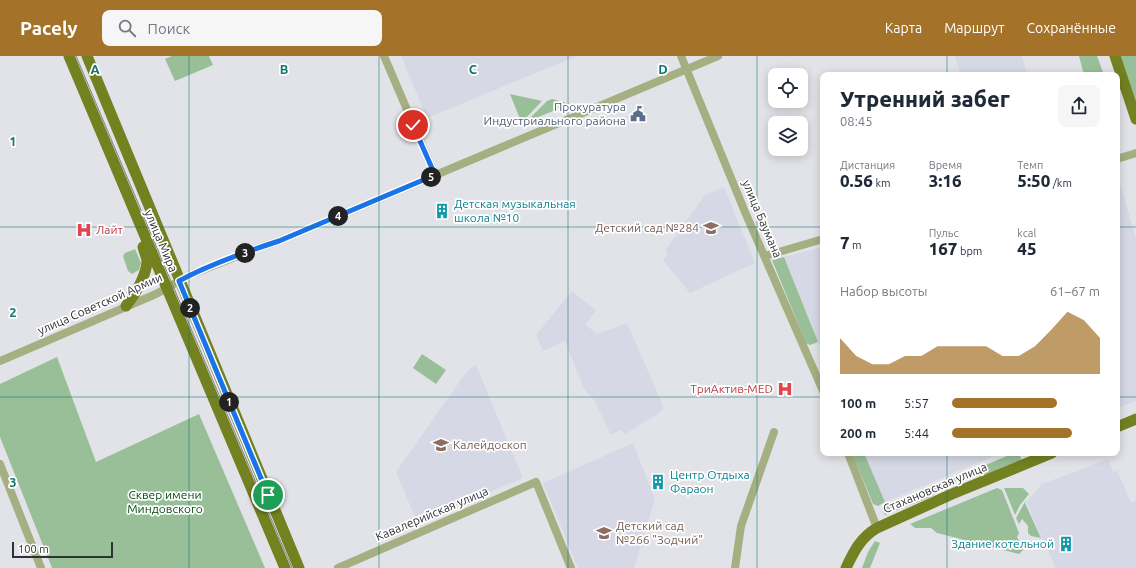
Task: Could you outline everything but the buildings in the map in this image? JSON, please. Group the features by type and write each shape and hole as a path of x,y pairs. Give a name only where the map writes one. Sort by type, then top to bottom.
{"main road":[{"name":"улица Мира","path":"69,56 285,568"},
{"name":"улица Мира","path":"87,56 179,281 300,568"},
{"path":"1115,56 1136,119"},
{"path":"126,306 132,298 146,269 147,260 137,233 136,216"},
{"path":"1120,426 1136,419"},
{"name":"Стахановская улица","path":"846,568 860,541 868,533 952,494 1045,456"}],"street":[{"path":"384,56 435,175"},
{"name":"улица Баумана","path":"681,56 820,384"},
{"name":"улица Советской Армии","path":"0,361 167,288 190,275 279,241 718,56"},
{"path":"1120,158 1136,154"},
{"path":"765,256 820,240"},
{"path":"735,568 742,526 774,432"},
{"path":"849,456 877,528"},
{"path":"0,464 41,568"},
{"name":"Кавалерийская улица","path":"338,568 536,482 571,568"}],"shaded area":[{"path":"401,56 577,56 427,118"},
{"path":"955,56 1022,56 1026,72 960,72"},
{"path":"1120,184 1136,238 1136,401 1120,407"},
{"name":"Детский сад №284","path":"724,187 755,263 690,293 663,260 668,254 665,251 705,195"},
{"path":"820,248 820,347 784,257"},
{"path":"572,291 596,311 585,324 597,334 627,323 664,408 658,414 625,434 620,430 613,434 610,433 594,400 584,389 565,341 543,351 536,335"},
{"path":"476,365 523,478 417,522 396,472 467,371"},
{"name":"Детский сад №266 \"Зодчий\"","path":"633,443 655,499 634,568 578,568 543,483"},
{"path":"865,456 994,456 885,502"},
{"path":"1108,459 1113,472 1117,470 1131,503 1136,501 1136,568 1056,568 1026,502 1042,484"}],"green space":[{"path":"172,56 209,56 213,65 175,81 165,59"},
{"path":"1079,56 1097,56 1103,72 1083,72"},
{"path":"1120,56 1136,56 1136,102"},
{"path":"510,94 542,101 525,119 520,119"},
{"path":"552,99 570,104 536,118 529,119 547,101"},
{"path":"135,249 141,263 139,270 132,274 128,271 123,256 125,253"},
{"path":"784,257 818,342 810,345 806,343 772,260"},
{"path":"422,354 446,370 436,384 413,368"},
{"name":"Сквер имени Миндовского","path":"57,357 96,462 199,414 265,568 52,568 0,437 0,384"},
{"path":"853,456 865,456 885,502 878,506 873,504"},
{"path":"1007,456 1020,456 1021,460 989,473 961,481 960,479 949,483 948,481"},
{"path":"938,484 941,490 928,498 885,515 882,508"},
{"path":"997,488 1002,490 1019,533 1017,537 1020,543 1024,545 1023,550 1019,554 937,533 931,528 915,528 910,524"},
{"path":"1004,488 1023,488 1029,494 1020,505 1015,515"},
{"path":"1026,500 1025,503 1041,538 1031,536 1028,533 1028,526 1022,519 1019,524 1016,518"},
{"path":"875,541 880,543 870,568 862,568 868,552"}],"tram line":[{"path":"76,56 292,568"}],"place":[{"name":"Прокуратура Индустриального района","path":"638,114"},
{"name":"Детская музыкальная школа №10","path":"442,211"},
{"name":"Детский сад №284","path":"711,228"},
{"name":"Лайт","path":"84,230"},
{"name":"ТриАктив-MED","path":"785,389"},
{"name":"Калейдоскоп","path":"441,445"},
{"name":"Центр Отдыха Фараон","path":"658,482"},
{"name":"Детский сад №266 \"Зодчий\"","path":"604,533"},
{"name":"Здание котельной","path":"1066,544"}],"route":[{"path":"268,495 179,281 190,275 279,241 435,175 413,125"}]}
